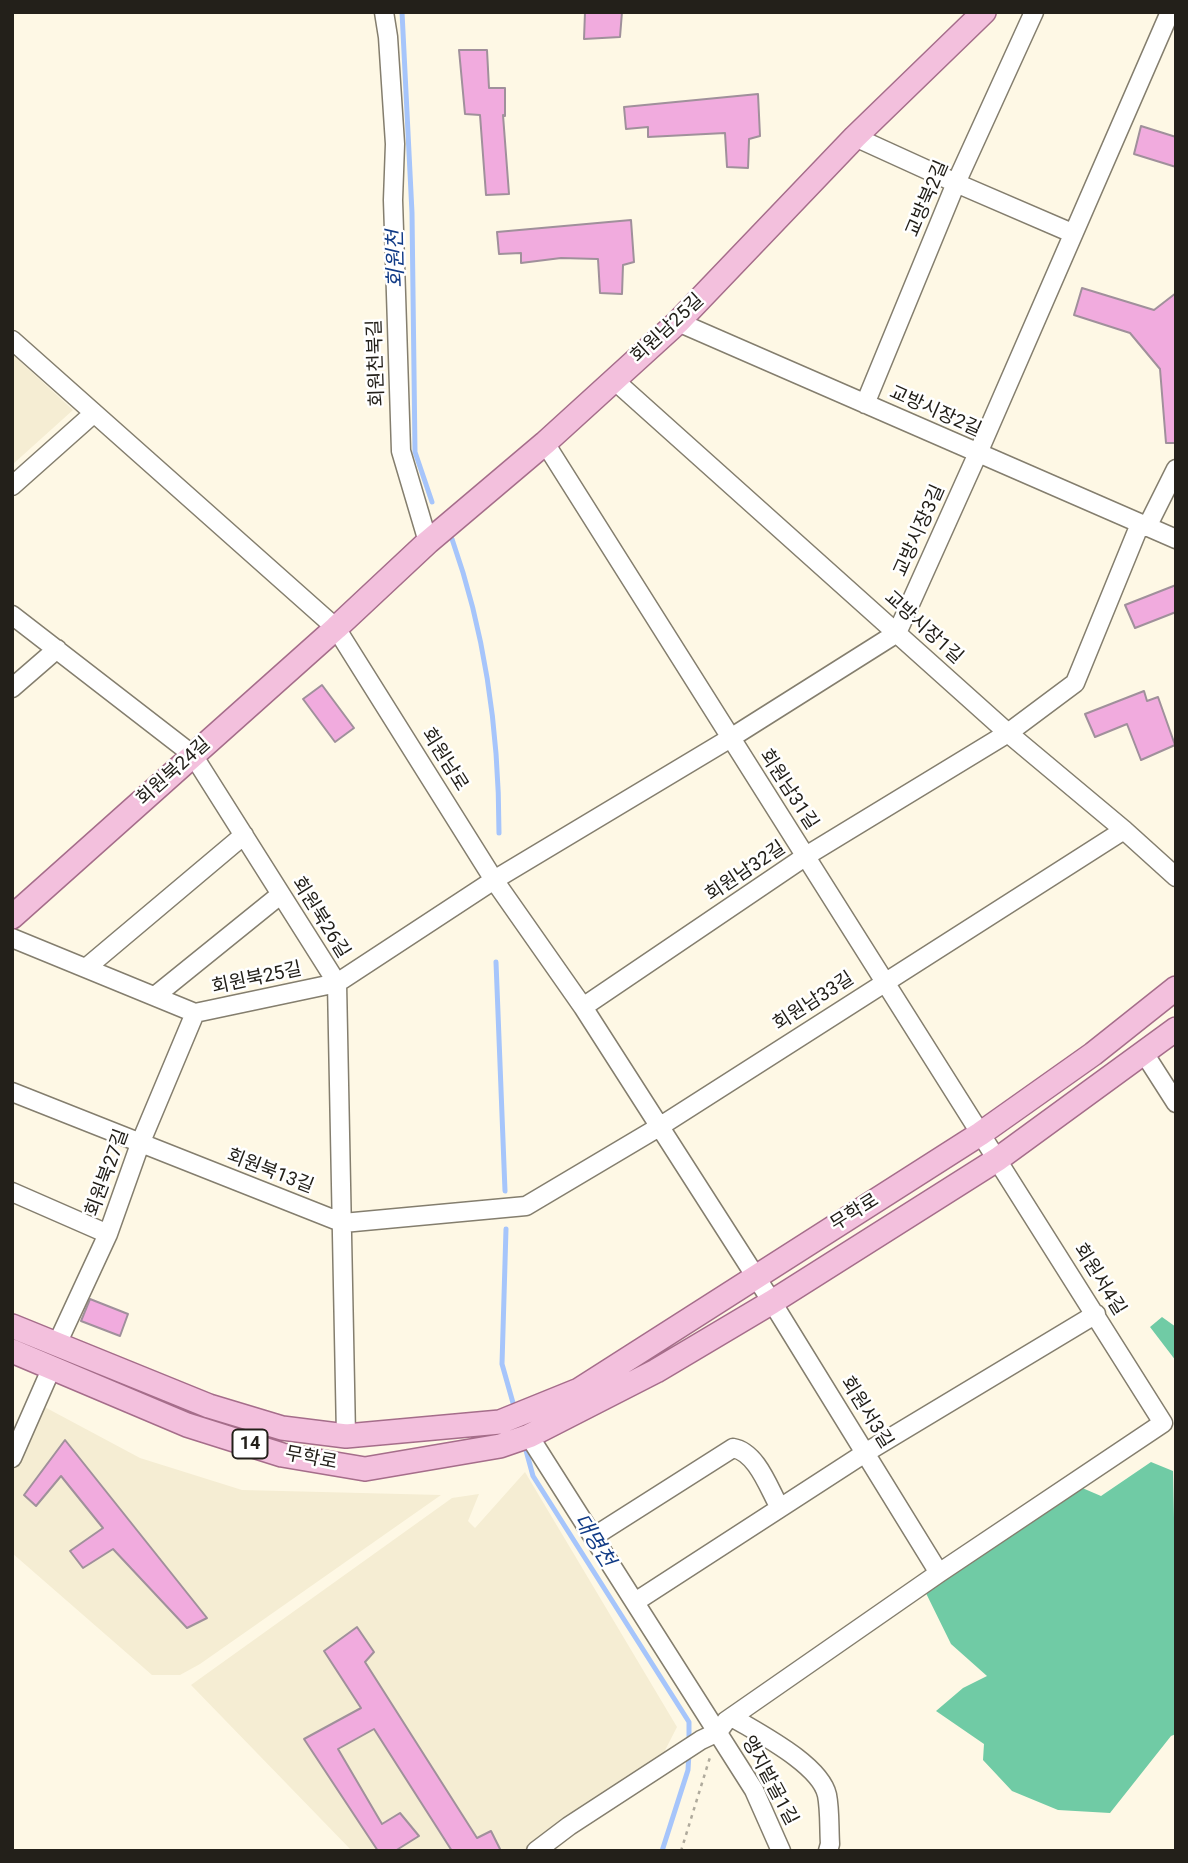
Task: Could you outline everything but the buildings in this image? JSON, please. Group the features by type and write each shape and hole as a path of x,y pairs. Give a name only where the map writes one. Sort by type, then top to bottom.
{"main road":[{"name":"회원남25길","path":"336,628 428,542 545,443 678,322 855,136 984,12"},
{"name":"회원북24길","path":"12,917 336,628"},
{"name":"무학로","path":"12,1326 209,1406 282,1428 346,1436 510,1418 579,1390 980,1134 1093,1054 1176,988"},
{"name":"무학로","path":"12,1351 187,1425 282,1455 365,1469 500,1446 529,1436 656,1371 772,1302 998,1159 1176,1029"}],"street":[{"name":"회원천북길","path":"384,12 395,144 393,200 401,451 428,542"},
{"name":"교방북2길","path":"865,404 956,183 1034,12"},
{"name":"교방시장3길","path":"897,633 1170,12"},
{"path":"855,136 1072,233"},
{"name":"교방시장2길","path":"678,322 1176,539"},
{"name":"회원남로","path":"12,340 336,628 494,880 583,1007 755,1276"},
{"name":"교방시장1길","path":"613,379 1008,733 1176,877"},
{"path":"12,486 93,414"},
{"name":"회원남31길","path":"545,443 729,739 998,1159"},
{"name":"회원남32길","path":"583,1007 806,856 1008,733 1075,683 1144,525 1176,469"},
{"name":"회원북26길","path":"12,615 193,755 337,983 346,1436"},
{"path":"494,880 729,739 897,633"},
{"path":"12,688 57,649"},
{"name":"회원남33길","path":"526,1206 659,1127 1124,830"},
{"path":"86,968 243,835"},
{"name":"회원북25길","path":"12,938 195,1013 337,983 494,880"},
{"path":"155,996 280,895"},
{"name":"회원북27길","path":"57,1344 108,1234 140,1144 195,1013"},
{"path":"1144,1053 1176,1103"},
{"name":"회원북13길","path":"12,1092 343,1223 526,1206"},
{"name":"회원서4길","path":"940,1573 1163,1423 998,1159"},
{"path":"12,1192 108,1234"},
{"name":"회원서3길","path":"755,1276 940,1573"},
{"path":"635,1602 866,1453 1096,1314"},
{"path":"12,1458 52,1367"},
{"name":"앵지밭골1길","path":"529,1436 754,1790 780,1851"},
{"path":"593,1537 733,1448 742,1449 750,1456 780,1508"},
{"path":"536,1851 569,1826 701,1740 718,1732 732,1717 940,1573"},
{"path":"732,1717 785,1749 811,1770 827,1793 830,1844 828,1851"}],"path":[{"path":"681,1851 718,1732"}],"shaded area":[{"path":"12,354 73,410 12,465"},
{"path":"39,1404 140,1458 242,1490 441,1495 200,1664 180,1675 152,1675 12,1553 12,1448"},
{"path":"525,1472 677,1727 657,1766 530,1851 352,1851 191,1685 452,1498 479,1494 468,1521 475,1528"}],"green space":[{"path":"1162,1317 1176,1327 1176,1361 1150,1327"},
{"path":"1151,1462 1173,1471 1176,1521 1176,1734 1171,1736 1110,1813 1058,1810 1012,1791 983,1760 984,1744 936,1711 963,1688 987,1676 951,1644 920,1581 1073,1484 1101,1496"}],"waterway":[{"name":"회원천","path":"402,12 412,213 415,452 432,502"},
{"path":"452,539 473,610 488,684 496,758 499,833"},
{"path":"496,962 505,1191"},
{"name":"대명천","path":"506,1229 502,1364 515,1410"},
{"name":"대명천","path":"524,1443 533,1476 689,1722 689,1743"},
{"name":"대명천","path":"662,1851 688,1770 689,1753"}]}
